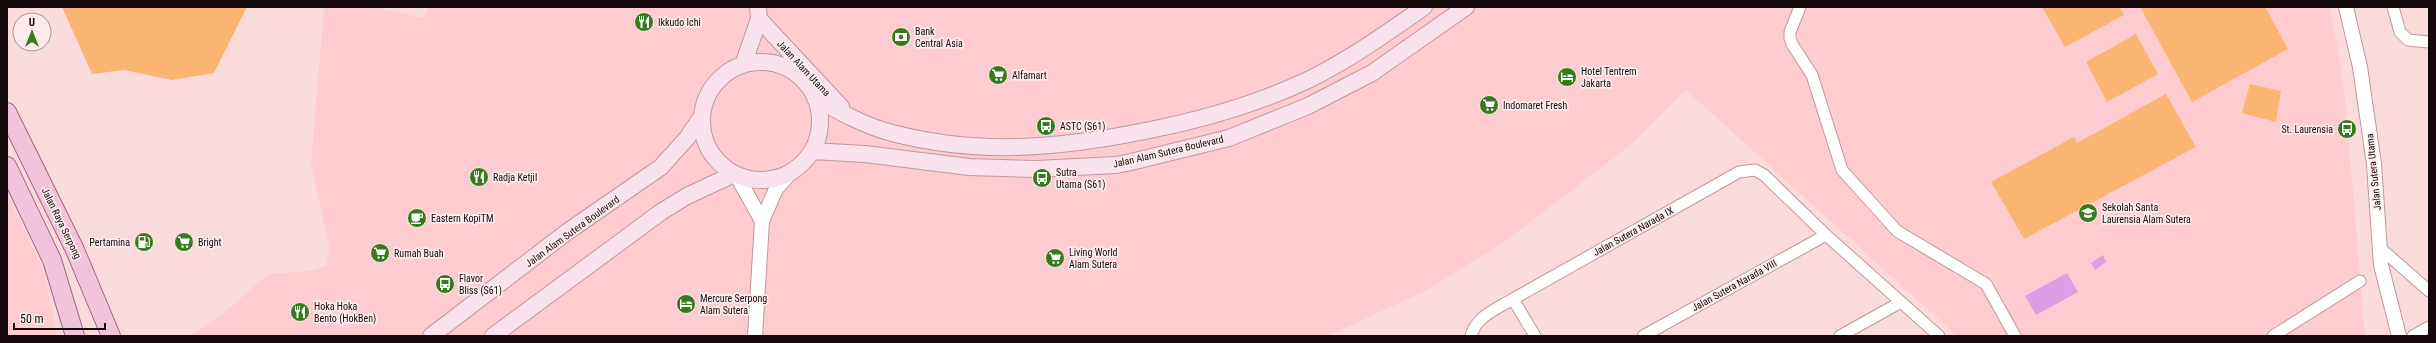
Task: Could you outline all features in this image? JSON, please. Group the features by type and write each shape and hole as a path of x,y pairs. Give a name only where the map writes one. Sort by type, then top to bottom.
{"main road":[{"path":"815,98 850,117 892,133 942,143 1000,149 1059,146 1103,140 1200,120 1249,105 1309,79 1370,44 1424,7"},
{"name":"Jalan Alam Sutera Boulevard","path":"812,151 865,154 976,167 1036,169 1131,162 1230,138 1308,106 1372,73 1466,7"},
{"name":"Jalan Alam Utama","path":"758,13 850,117"},
{"name":"Jalan Alam Utama","path":"743,65 758,13"},
{"path":"760,62 777,65 793,72 806,84 815,98 820,116 819,134 812,151 804,162 792,171 774,179 762,180 736,175 719,164 708,150 702,133 702,116 706,99 715,84 727,73 743,65 760,62"},
{"name":"Jalan Raya Serpong","path":"7,112 72,244 111,336"},
{"name":"Jalan Alam Sutera Boulevard","path":"431,336 566,232 661,167 687,138 702,116"},
{"path":"7,166 52,260 76,336"},
{"path":"493,336 661,212 687,196 736,175"}],"street":[{"path":"1800,7 1790,32 1792,44 1812,75 1842,170 1898,231 1986,284 2015,336"},
{"name":"Jalan Sutera Utama","path":"2346,7 2360,67 2371,142 2381,265 2399,336"},
{"path":"2393,7 2400,32 2408,40 2429,42"},
{"name":"Jalan Sutera Narada IX","path":"1471,336 1474,326 1480,319 1739,172 1756,170 1764,175 1826,235"},
{"path":"754,336 762,221 776,189 792,171"},
{"path":"736,175 762,221"},
{"path":"1826,235 1939,336"},
{"name":"Jalan Sutera Narada VIII","path":"1643,336 1826,235"},
{"path":"2379,247 2429,291"},
{"path":"2273,336 2360,281"},
{"path":"1513,299 1534,336"},
{"path":"1840,336 1901,302"},
{"path":"2413,336 2429,327"}],"shaded area":[{"path":"62,7 247,7 214,73 172,80 124,70 92,74"},
{"path":"324,7 375,7 424,18 428,7 2330,7 2344,87 2365,336 1957,336 1686,90 1634,142 1507,240 1427,290 1328,336 190,336 215,320 269,274 311,271 326,266 330,250 311,163"},
{"path":"2042,7 2120,7 2124,15 2065,47"},
{"path":"2140,7 2265,7 2288,49 2192,102"},
{"path":"2136,34 2158,74 2107,102 2086,62"},
{"path":"2250,84 2281,91 2276,122 2242,113"},
{"path":"2166,94 2196,147 2024,239 1991,182 2074,137 2077,143"},
{"path":"7,193 45,275 57,336 7,336"},
{"path":"2103,255 2106,262 2095,270 2091,263"},
{"path":"2067,273 2078,292 2036,315 2025,296"}],"place":[{"name":"Ikkudo Ichi","path":"644,22"},
{"name":"Bank Central Asia","path":"901,37"},
{"name":"Alfamart","path":"998,75"},
{"name":"Hotel Tentrem Jakarta","path":"1567,77"},
{"name":"Indomaret Fresh","path":"1489,105"},
{"name":"ASTC (S61)","path":"1046,126"},
{"name":"St. Laurensia","path":"2347,129"},
{"name":"Radja Ketjil","path":"479,177"},
{"name":"Sutra Utama (S61)","path":"1042,178"},
{"name":"Sekolah Santa Laurensia Alam Sutera","path":"2088,213"},
{"name":"Eastern KopiTM","path":"417,218"},
{"name":"Pertamina","path":"144,242"},
{"name":"Bright","path":"184,242"},
{"name":"Rumah Buah","path":"380,253"},
{"name":"Living World Alam Sutera","path":"1055,258"},
{"name":"Flavor Bliss (S61)","path":"445,284"},
{"name":"Mercure Serpong Alam Sutera","path":"686,304"},
{"name":"Hoka Hoka Bento (HokBen)","path":"300,312"}]}
